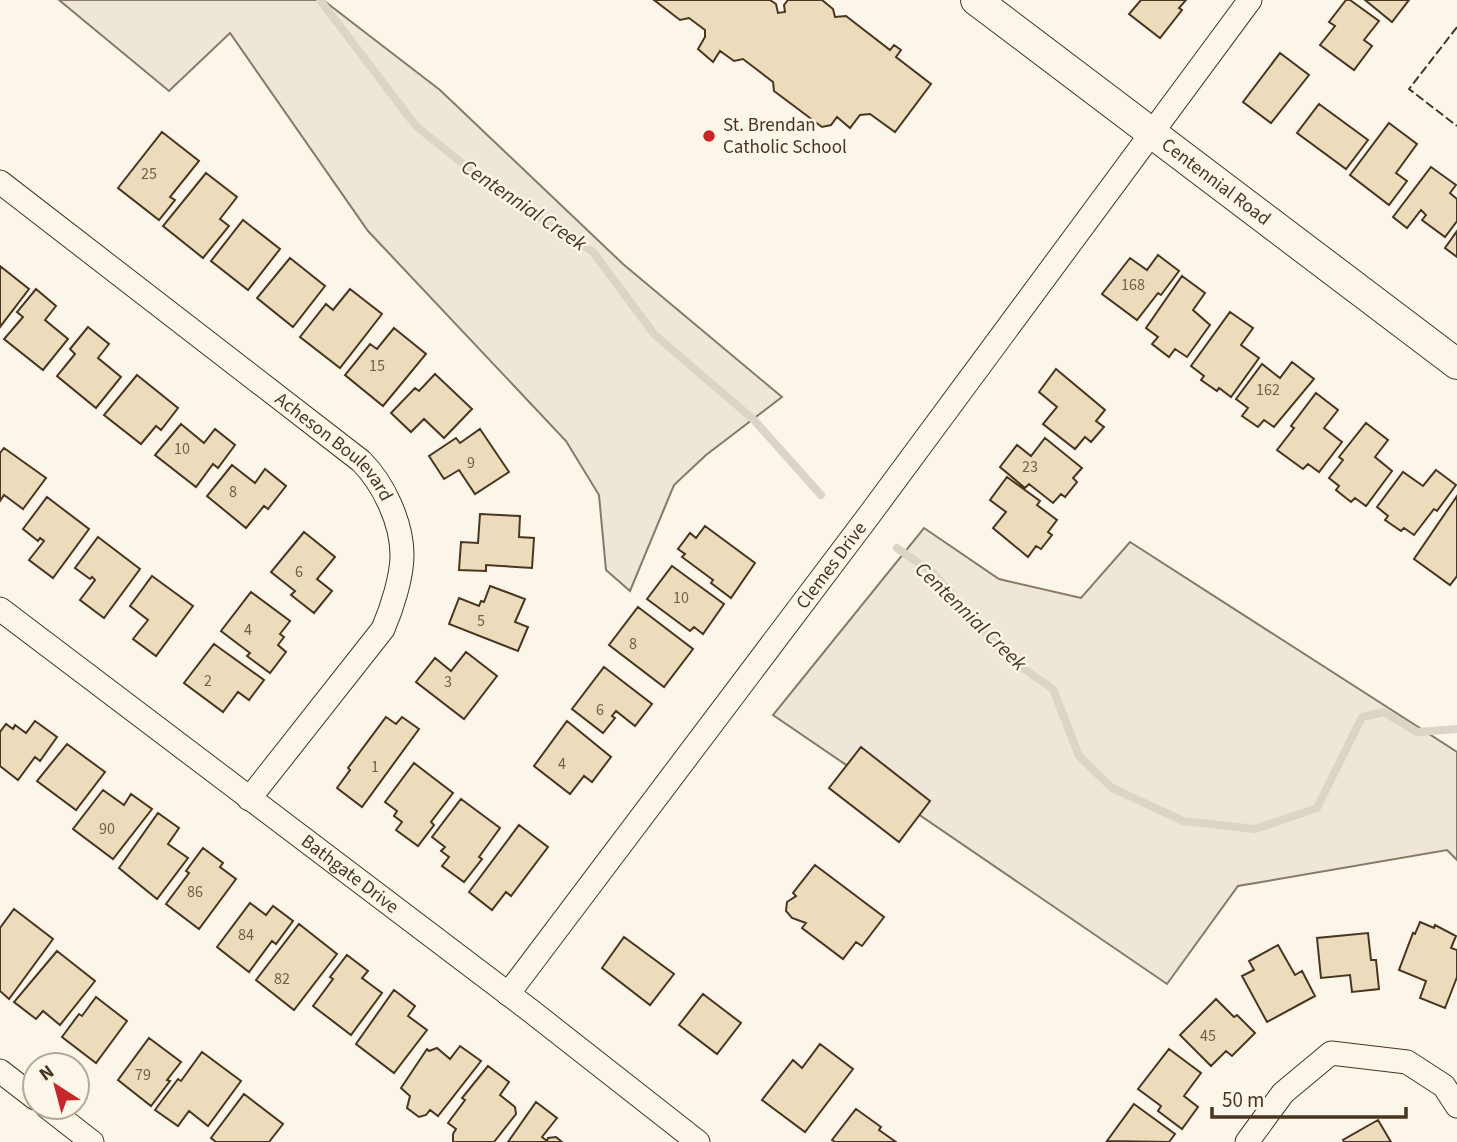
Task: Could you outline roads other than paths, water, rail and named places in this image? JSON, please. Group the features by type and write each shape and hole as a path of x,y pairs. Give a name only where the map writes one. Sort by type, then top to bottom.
{"street":[{"name":"Centennial Road","path":"976,0 1457,364"},
{"name":"Clemes Drive","path":"508,995 870,514 1250,0"},
{"name":"Acheson Boulevard","path":"0,182 361,461 375,474 389,502 402,555 393,608 383,629 249,799"},
{"name":"Bathgate Drive","path":"0,610 698,1142"},
{"path":"1247,1142 1283,1093 1331,1054 1407,1062 1444,1086 1457,1105"},
{"path":"0,1071 21,1087"},
{"path":"65,1121 92,1142"}],"waterway":[{"name":"Centennial Creek","path":"320,0 416,126 494,189 593,252 654,334 754,420 821,495"},
{"name":"Centennial Creek","path":"897,548 933,573 1008,658 1053,689 1079,756 1112,788 1183,821 1255,829 1317,808 1362,717 1384,712 1417,732 1457,729"}],"place":[{"name":"St. Brendan Catholic School","path":"709,136"}]}
